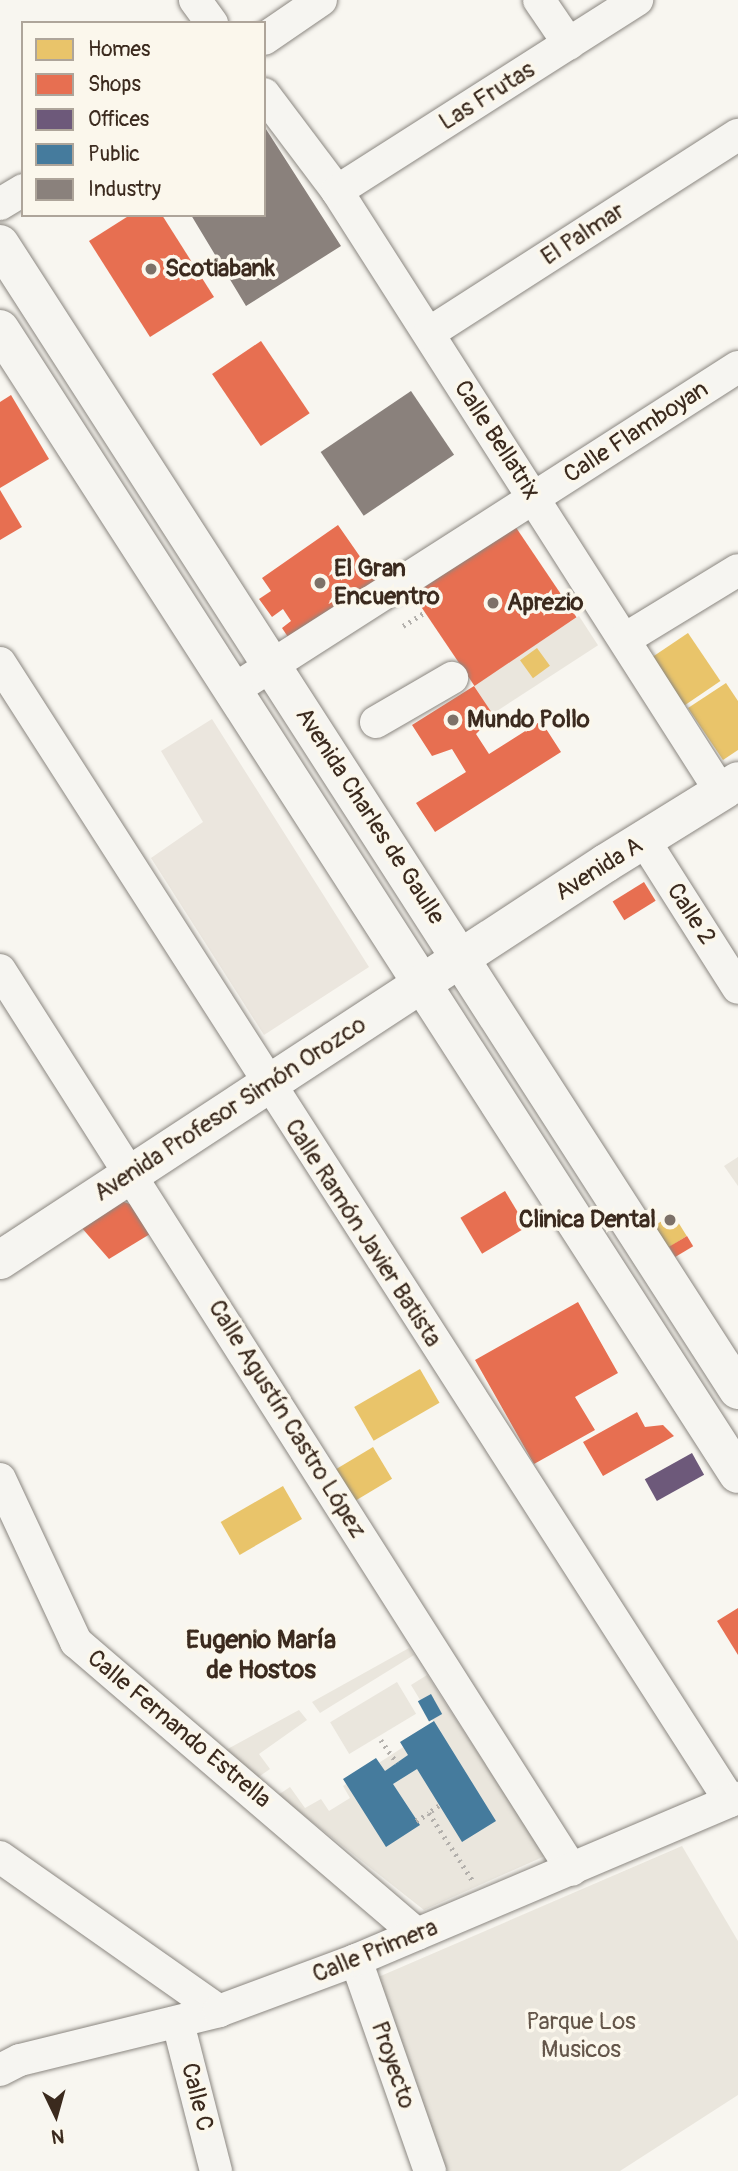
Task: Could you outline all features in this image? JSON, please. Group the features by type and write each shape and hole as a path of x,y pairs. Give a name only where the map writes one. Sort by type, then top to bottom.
{"main road":[{"name":"Avenida Charles de Gaulle","path":"0,244 275,667 738,1390"},
{"name":"Avenida Charles de Gaulle","path":"0,329 738,1474"},
{"name":"Avenida A","path":"461,958 729,787"},
{"name":"Avenida Profesor Simón Orozco","path":"0,1260 461,958"}],"street":[{"path":"195,0 211,21"},
{"path":"266,38 321,0"},
{"path":"539,0 569,44"},
{"name":"Las Frutas","path":"337,191 637,0"},
{"name":"Calle Bellatrix","path":"266,97 337,191 625,639 729,787"},
{"name":"El Palmar","path":"429,333 738,135"},
{"path":"0,204 21,191"},
{"name":"Calle Flamboyan","path":"235,690 275,667 738,367"},
{"path":"625,639 738,570"},
{"name":"Calle Ramón Javier Batista","path":"0,663 268,1085 734,1800"},
{"path":"376,722 452,678"},
{"name":"Calle 2","path":"644,841 738,988"},
{"name":"Calle Agustín Castro López","path":"0,970 572,1870"},
{"name":"Calle Fernando Estrella","path":"0,1479 12,1541 76,1642 418,1934"},
{"name":"Calle Primera","path":"0,2070 20,2060 219,2011 356,1960 734,1800"},
{"path":"0,1857 219,2011"},
{"name":"Proyecto","path":"356,1960 430,2171"},
{"name":"Calle C","path":"178,2022 216,2171"}],"path":[{"path":"403,626 425,612"},
{"path":"382,1740 397,1763"},
{"path":"416,1821 439,1806"},
{"path":"429,1813 488,1905"}],"shaded area":[{"path":"212,719 369,967 264,1035 151,858 203,822 161,751"}],"green space":[{"path":"579,616 598,645 492,714 473,685"},
{"path":"738,1157 738,1186 724,1166"},
{"path":"409,1648 414,1655 320,1713 312,1702"},
{"path":"427,1675 545,1856 424,1910 278,1795 290,1787 305,1808 321,1799 329,1811 350,1798 343,1786 436,1726 411,1685"},
{"path":"397,1682 416,1714 349,1754 330,1722"},
{"path":"299,1710 307,1720 259,1754 270,1769 257,1778 224,1751"},
{"name":"Parque Los Musicos","path":"682,1846 738,1941 738,2095 620,2171 440,2171 369,1981"}],"building: Homes":[{"path":"688,633 720,681 685,705 652,657"},
{"path":"537,648 550,666 533,678 520,660"},
{"path":"726,683 738,701 738,750 723,760 688,708"},
{"path":"673,1214 687,1236 668,1248 654,1226"},
{"path":"420,1369 440,1403 374,1441 354,1407"},
{"path":"373,1447 392,1479 347,1506 328,1474"},
{"path":"283,1486 302,1519 240,1555 221,1522"}],"building: Shops":[{"name":"Scotiabank","path":"127,217 163,217 214,297 150,337 89,241"},
{"path":"261,341 310,413 261,446 212,374"},
{"path":"11,395 49,459 0,488 0,402"},
{"path":"0,490 22,527 0,540"},
{"name":"El Gran Encuentro","path":"338,525 377,581 290,640 282,628 291,621 283,609 272,617 259,599 271,591 262,578"},
{"name":"Aprezio","path":"515,526 577,617 475,686 413,595"},
{"path":"474,686 494,716 476,734 489,754 541,721 561,752 435,832 416,803 466,772 452,749 432,756 412,725"},
{"path":"644,882 656,901 624,920 613,902"},
{"path":"505,1191 527,1227 482,1254 460,1218"},
{"path":"118,1200 133,1205 150,1234 109,1259 81,1227"},
{"path":"687,1236 693,1246 675,1257 669,1247"},
{"path":"578,1302 618,1373 575,1397 595,1430 534,1464 475,1360"},
{"path":"637,1412 645,1427 663,1425 674,1436 603,1476 583,1442"},
{"path":"738,1608 738,1655 717,1621"}],"building: Offices":[{"path":"692,1453 704,1475 657,1501 645,1479"}],"building: Public":[{"path":"431,1694 442,1714 429,1721 418,1701"},
{"path":"434,1721 496,1821 462,1842 417,1769 393,1784 420,1825 386,1847 343,1779 376,1758 385,1771 408,1755 400,1742"}],"building: Industry":[{"path":"266,129 341,246 246,306 192,217 266,217"},
{"path":"411,391 454,455 364,516 321,452"}],"place":[{"name":"Scotiabank","path":"151,269"},
{"name":"El Gran Encuentro","path":"320,583"},
{"name":"Aprezio","path":"493,603"},
{"name":"Mundo Pollo","path":"453,720"},
{"name":"Clinica Dental","path":"670,1220"}],"district":[{"name":"Eugenio María de Hostos","path":"261,1656"}]}
